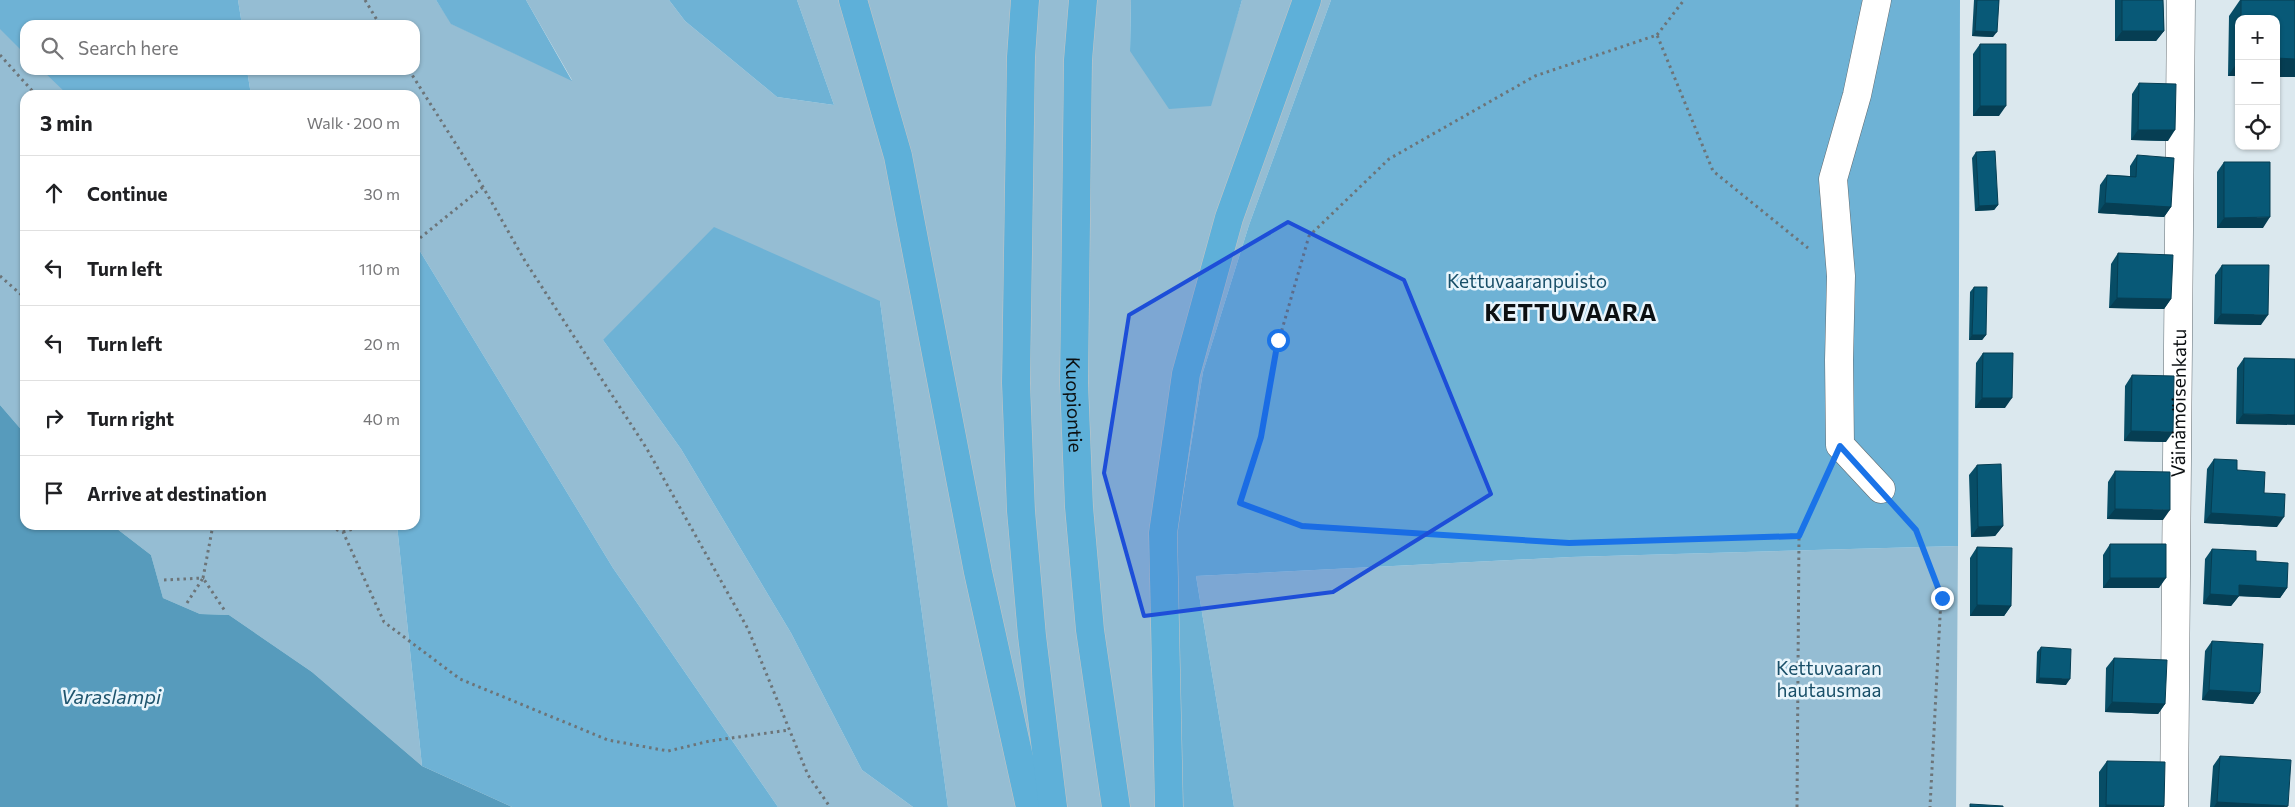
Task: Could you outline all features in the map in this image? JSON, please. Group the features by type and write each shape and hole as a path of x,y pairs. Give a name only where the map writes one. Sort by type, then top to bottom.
{"highway":[{"path":"853,0 898,156 978,572 1030,807"},
{"path":"1025,0 1020,58 1016,383 1021,511 1053,807"},
{"name":"Kuopiontie","path":"1083,0 1078,60 1074,383 1079,507 1090,630 1116,807"},
{"path":"1169,807 1163,533 1186,374 1229,218 1307,0"}],"street":[{"path":"1877,0 1857,95 1833,179 1841,276 1839,360 1840,446 1881,489"},
{"name":"Väinämöisenkatu","path":"2174,807 2181,0"}],"path":[{"path":"365,0 377,20"},
{"path":"1684,0 1657,35 1535,76 1389,159 1309,236 1278,340 1261,437 1240,503 1302,526 1569,543 1799,536"},
{"path":"1657,35 1713,170 1841,276"},
{"path":"0,55 32,90"},
{"path":"412,75 483,187 525,261 647,449 748,629 808,775 830,807"},
{"path":"420,238 483,187"},
{"path":"0,276 20,294"},
{"path":"1798,807 1799,536 1840,446"},
{"path":"1881,489 1916,530 1942,598 1930,807"},
{"path":"187,603 203,578 213,530"},
{"path":"338,530 343,532 350,530"},
{"path":"343,532 384,622 460,679 608,740 668,751 710,741 789,730"},
{"path":"164,580 203,578"},
{"path":"203,578 225,611"}],"highlighted area":[{"path":"1288,222 1404,280 1491,494 1333,592 1144,616 1104,473 1129,315"}],"green space":[{"path":"0,0 238,0 241,20 20,20 20,49 0,29"},
{"path":"238,0 436,0 452,24 572,80 526,0 669,0 685,21 777,97 834,105 797,0 1131,0 1130,51 1231,35 1242,0 1331,0 1249,225 1203,372 1176,537 1180,807 948,807 880,301 603,340 681,449 791,633 862,770 913,807 778,807 613,568 420,251 420,90 250,90 248,75 420,75 420,20 241,20"},
{"path":"436,0 526,0 572,81 451,24"},
{"path":"669,0 797,0 834,105 777,97 685,21"},
{"path":"1131,0 1242,0 1211,106 1169,109 1130,51"},
{"name":"Kettuvaaranpuisto","path":"1331,0 1960,0 1958,546 1571,557 1196,576 1234,807 1180,807 1176,537 1203,372 1249,225"},
{"path":"0,23 20,41 20,75 56,75 73,90 20,90 20,428 0,405"},
{"path":"47,75 248,75 250,90 63,90"},
{"path":"714,227 880,301 948,807 913,807 862,770 791,633 681,449 603,340"},
{"path":"420,251 613,568 778,807 512,807 422,766 398,530 420,530"},
{"path":"118,530 398,530 422,766 312,672 229,615 200,614 163,598 151,555"},
{"name":"Kettuvaaran hautausmaa","path":"1958,546 1956,807 1234,807 1196,576 1571,557"}],"water":[{"name":"Varaslampi","path":"0,405 20,428 20,530 118,530 151,555 163,598 200,614 229,615 312,672 422,766 512,807 0,807"}],"building":[{"path":"1977,0 1999,0 1997,32 1975,31"},
{"path":"2122,0 2163,0 2164,31 2122,31"},
{"path":"2241,0 2295,0 2295,59 2280,58 2280,15 2241,15"},
{"path":"1980,44 2006,44 2006,106 1980,106"},
{"path":"2139,83 2176,84 2175,130 2138,130"},
{"path":"1995,151 1998,205 1979,206 1976,152"},
{"path":"2137,155 2174,158 2171,207 2105,203 2107,175 2136,177"},
{"path":"2224,162 2270,162 2270,217 2224,218"},
{"path":"2118,253 2173,255 2171,299 2117,298"},
{"path":"2222,265 2269,265 2268,315 2221,314"},
{"path":"1974,287 1987,287 1986,335 1972,335"},
{"path":"1983,353 2013,353 2012,398 1982,398"},
{"path":"2244,358 2295,359 2295,415 2243,414"},
{"path":"2132,375 2174,376 2173,432 2131,431"},
{"path":"2214,459 2237,460 2237,470 2265,472 2264,493 2285,494 2284,517 2211,513"},
{"path":"2001,464 2003,526 1978,527 1977,465"},
{"path":"2115,471 2170,472 2170,510 2115,509"},
{"path":"2110,544 2166,544 2166,578 2110,578"},
{"path":"1977,547 2012,548 2011,606 1977,605"},
{"path":"2212,549 2256,551 2256,561 2288,563 2287,588 2239,585 2239,596 2210,594"},
{"path":"2212,641 2263,644 2260,693 2209,690"},
{"path":"2041,647 2071,649 2070,679 2039,678"},
{"path":"2114,658 2167,660 2165,704 2112,702"},
{"path":"2220,756 2291,760 2288,806 2217,802"},
{"path":"2107,761 2165,762 2164,806 2106,805"},
{"path":"1970,804 2003,806 2003,807 1970,807"}],"district":[{"name":"KETTUVAARA","path":"1571,311"}],"route":[{"path":"1278,340 1261,437 1240,503 1302,526 1569,543 1799,536 1840,446 1881,489 1916,530 1942,598"}]}
